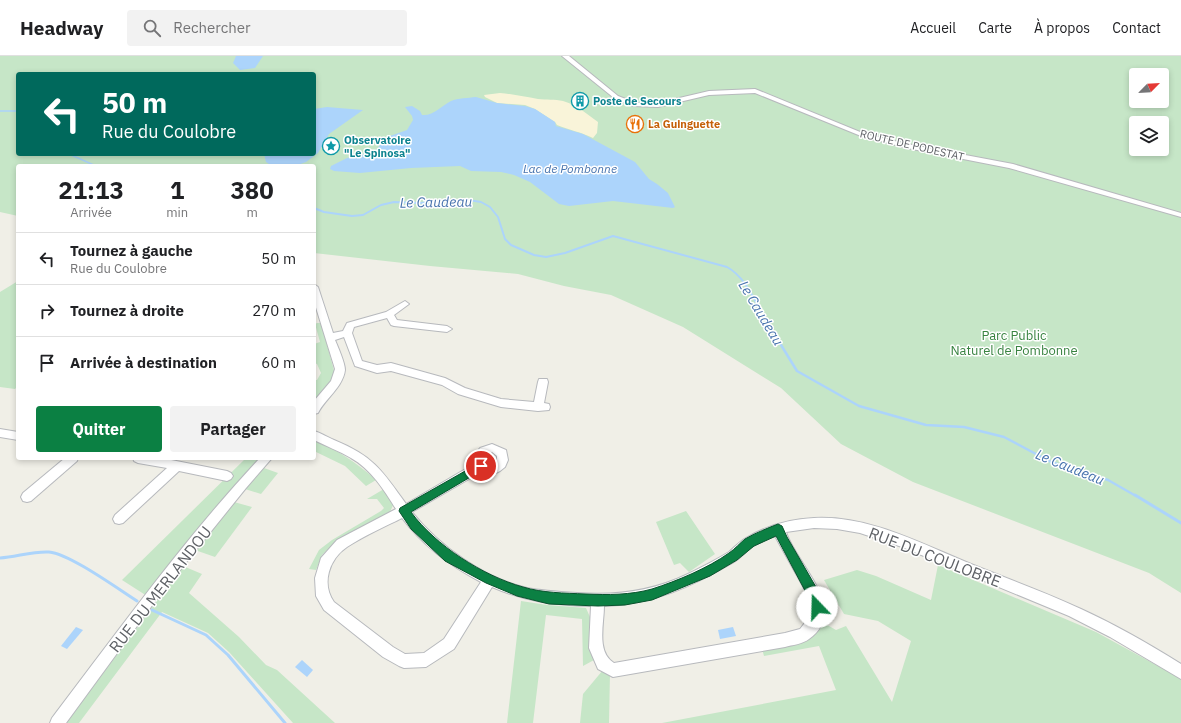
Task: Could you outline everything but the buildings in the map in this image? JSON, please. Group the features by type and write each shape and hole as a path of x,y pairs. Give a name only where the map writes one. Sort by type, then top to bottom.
{"street":[{"name":"ROUTE DE PODESTAT","path":"565,56 616,97 635,105 658,105 709,93 755,91 863,135 913,147 1010,166 1181,215"},
{"path":"316,294 340,369 332,389 316,406"},
{"path":"405,304 389,314 350,325 347,333 358,364 377,370 391,367 445,382 462,391 501,403 541,407 543,382"},
{"path":"389,314 394,323 447,329"},
{"path":"329,338 347,333"},
{"path":"0,433 16,436"},
{"name":"RUE DU COULOBRE","path":"316,436 345,448 383,478 415,526 449,558 490,579 521,592 549,598 598,600 625,599 652,594 680,584 733,557 750,542 778,529 803,524 827,524 860,528 892,537 1075,612 1145,649 1181,672"},
{"path":"27,496 71,460"},
{"path":"148,460 227,476"},
{"name":"RUE DU MERLANDOU","path":"57,723 156,592 242,485 265,460"},
{"path":"119,519 177,466"},
{"path":"481,466 404,511 341,544 325,562 321,578 322,596 335,610 388,652 404,661 426,660 449,644 490,579"},
{"path":"598,600 596,648 603,664 613,670 778,641 804,635 813,625 818,616 816,598 782,539 778,529"}],"green space":[{"name":"Parc Public Naturel de Pombonne","path":"0,56 1181,56 1181,593 1149,573 913,482 841,444 781,388 683,327 611,295 564,286 518,274 316,253 316,164 16,164 16,216 0,212"},
{"path":"16,282 15,389 0,387 0,292"},
{"path":"321,323 335,374 333,380 316,401 316,380 321,373 316,364 316,343 320,342 316,324"},
{"path":"316,440 346,457 376,480 366,486 345,466 316,452"},
{"path":"244,460 260,460 147,596 122,580"},
{"path":"264,468 278,473 261,494 245,489"},
{"path":"384,489 394,503 390,512 337,542 322,555 316,570 309,569 319,550 332,540 384,508 377,499 367,499"},
{"path":"234,502 252,507 215,557 195,550"},
{"path":"686,511 715,554 689,572 680,563 674,565 656,522"},
{"path":"938,565 1096,632 1178,677 1181,679 1181,723 662,723 836,690 819,646 764,656 762,649 785,646 808,640 822,622 836,630 846,626 892,702 911,641 878,621 844,614 824,580 857,570 876,576 931,600"},
{"path":"183,566 202,574 189,593 239,637 266,665 277,670 335,723 293,723 229,652 208,633 162,612 79,723 66,723"},
{"path":"521,601 586,608 590,617 591,643 594,660 583,666 582,619 546,615 533,723 507,723"},
{"path":"603,670 610,674 609,723 580,723 583,694"}],"sand":[{"path":"500,93 538,99 560,100 573,105 598,122 597,133 593,138 557,125 555,122 535,109 525,105 497,103 484,95"}],"water":[{"path":"236,56 263,56 255,68 240,70 233,63"},
{"name":"Lac de Pombonne","path":"476,97 497,103 525,106 535,109 555,122 556,126 583,134 635,162 649,179 668,193 675,207 613,201 569,206 559,204 530,182 514,175 501,172 471,171 460,166 411,168 360,173 334,171 330,169 331,166 347,158 376,150 387,137 407,130 413,120 412,116 405,107 412,106 420,111 422,115 426,115 434,112 451,101"},
{"path":"327,107 363,110 329,134 316,154 316,109"},
{"path":"264,156 314,156 300,164 269,164 266,162"},
{"path":"76,627 83,630 67,649 61,646"},
{"path":"733,627 736,636 720,639 718,630"},
{"path":"302,660 313,670 307,677 295,667"}],"waterway":[{"name":"Le Caudeau","path":"0,111 16,111"},
{"name":"Le Caudeau","path":"74,156 92,164"},
{"name":"Le Caudeau","path":"316,209 324,212 352,216 363,215 381,205 394,202 419,203 468,200 481,202 490,207 498,217 505,239 511,245 534,255 546,257 565,253 613,236 727,267 744,282 763,315"},
{"name":"Le Caudeau","path":"762,314 797,371 859,406 926,425 964,427 1004,437 1051,462 1108,480 1136,496"},
{"name":"Le Caudeau","path":"1135,495 1181,523"},
{"path":"0,558 43,552 58,554 81,565 137,601"},
{"path":"152,610 206,635 228,655 285,723"}],"place":[{"name":"Poste de Secours","path":"580,101"},
{"name":"La Guinguette","path":"635,124"},
{"name":"Observatoire \"Le Spinosa\"","path":"331,146"}],"route":[{"path":"481,466 404,511 415,526 449,558 490,579 521,592 549,598 598,600 625,599 652,594 680,584 733,557 750,542 778,529 782,539 816,598 817,607"}]}
